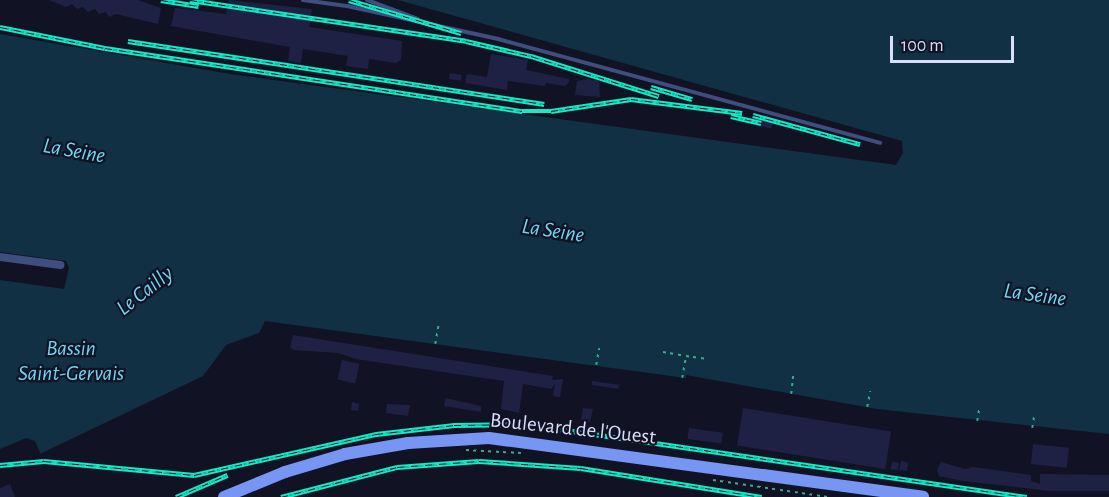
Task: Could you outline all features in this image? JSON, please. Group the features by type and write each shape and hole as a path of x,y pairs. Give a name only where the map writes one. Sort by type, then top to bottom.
{"main road":[{"name":"Boulevard de l'Ouest","path":"224,497 285,472 345,454 408,443 489,438 923,497"}],"street":[{"path":"0,256 60,265"}],"lane":[{"path":"303,0 430,24 880,143"},
{"path":"367,0 430,24"}],"path":[{"path":"435,344 439,322"},
{"path":"596,365 598,348"},
{"path":"663,352 708,359"},
{"path":"682,378 686,356"},
{"path":"791,394 793,376"},
{"path":"867,407 870,391"},
{"path":"977,421 979,408"},
{"path":"1032,428 1034,415"},
{"path":"456,451 476,452"}],"water":[{"path":"398,0 1109,0 1109,434 877,409 686,375 686,378 265,321 259,333 226,345 203,376 0,473 0,280 64,289 69,268 66,261 0,252 0,34 230,74 896,165 903,153 902,141"}],"pier":[{"path":"26,438 35,441 41,455 0,473 0,449"}],"building":[{"path":"49,0 138,0 161,8 158,24 116,14 109,17 106,12 99,14 95,9 88,12 83,7 77,9 72,4 66,7"},
{"path":"229,0 312,9 309,27 402,41 401,60 396,63 369,59 368,69 346,66 348,56 303,49 301,63 288,61 290,47 171,26 175,8 226,14"},
{"path":"491,54 528,60 526,70 569,79 569,82 565,86 546,83 545,86 508,81 507,90 465,83 467,74 487,77"},
{"path":"450,73 462,75 461,81 449,79"},
{"path":"588,79 599,81 600,97 575,95 577,81"},
{"path":"762,120 773,123 771,129 760,126"},
{"path":"293,335 553,376 552,380 563,379 560,397 553,396 555,384 551,389 523,384 519,413 501,409 504,381 356,359 338,353 293,350 290,347"},
{"path":"342,360 360,364 355,384 338,379"},
{"path":"592,381 619,385 618,389 591,385"},
{"path":"445,398 481,406 481,412 444,406"},
{"path":"352,402 359,404 358,411 351,410"},
{"path":"387,404 410,405 408,416 386,413"},
{"path":"583,408 593,409 590,422 581,420"},
{"path":"743,408 891,431 885,469 737,446"},
{"path":"689,428 723,433 721,444 687,439"},
{"path":"1033,444 1069,448 1067,468 1031,464"},
{"path":"901,461 908,463 907,471 899,470"},
{"path":"892,462 899,463 898,470 891,469"},
{"path":"941,462 965,469 973,467 1031,475 1031,481 1040,484 1040,474 1109,475 1109,491 1050,491 963,481 939,476 937,470"},
{"path":"10,484 15,497 0,497 0,488"}],"railway":[{"path":"161,0 199,6"},
{"path":"190,0 466,41 531,56 659,96"},
{"path":"349,0 461,33"},
{"path":"0,27 105,48 522,111 551,111 631,99 742,113"},
{"path":"128,41 544,104"},
{"path":"651,87 692,99"},
{"path":"753,115 860,144"},
{"path":"731,116 761,123"},
{"path":"0,465 44,461 194,475 376,434 454,425 524,424 1027,497"},
{"path":"281,497 397,467 479,461 581,468 762,497"},
{"path":"176,497 227,475"}],"water label":[{"name":"La Seine","path":"74,151"},
{"name":"La Seine","path":"553,231"},
{"name":"Le Cailly","path":"145,291"},
{"name":"La Seine","path":"1035,295"},
{"name":"Bassin Saint-Gervais","path":"71,360"}]}
